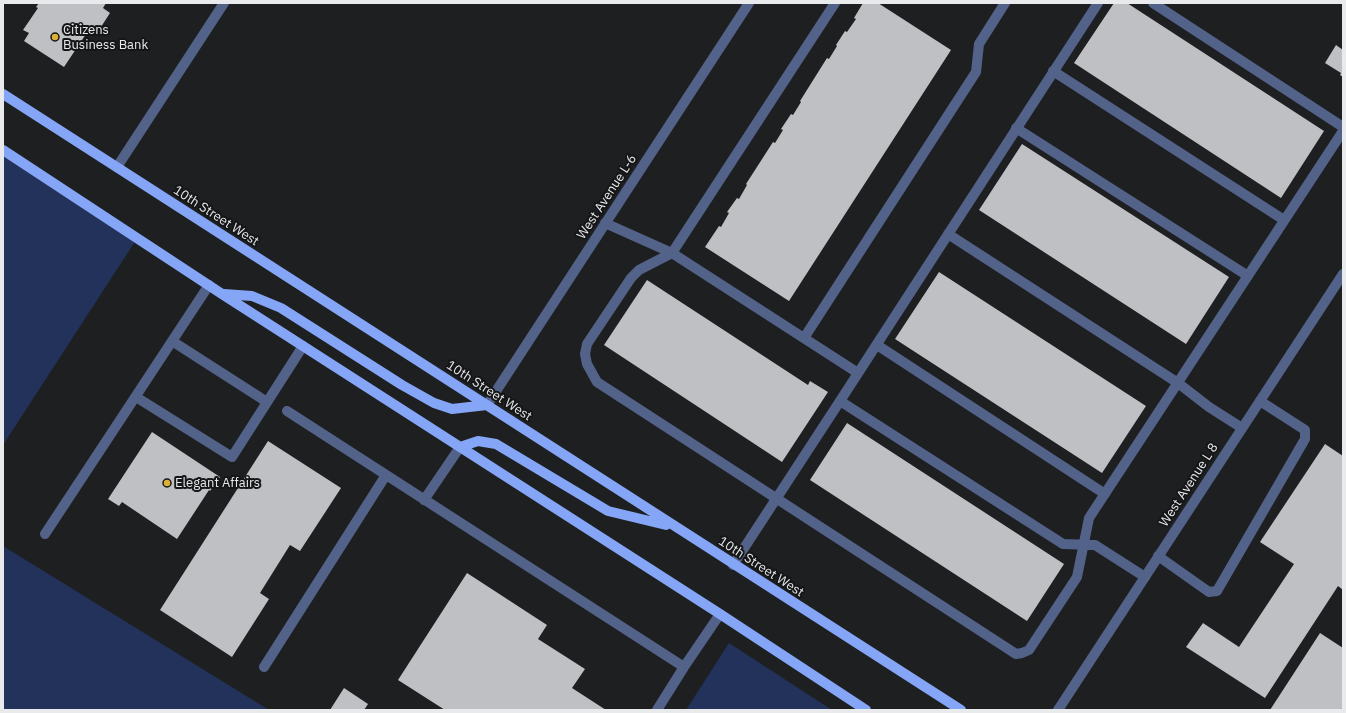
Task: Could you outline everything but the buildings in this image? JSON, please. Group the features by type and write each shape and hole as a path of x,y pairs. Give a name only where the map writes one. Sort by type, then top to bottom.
{"main road":[{"name":"10th Street West","path":"3,94 733,565 961,710"},
{"path":"3,150 222,294 720,614 866,710"},
{"path":"222,294 252,296 281,308 434,403 452,409 487,405"},
{"path":"460,447 478,440 496,444 608,511 674,527"}],"street":[{"path":"117,167 224,3"},
{"name":"West Avenue L-6","path":"487,405 749,3"},
{"path":"835,3 672,253 639,270 631,278 587,344 585,354 587,364 598,382 1016,654 1029,650 1077,577 1089,518 1343,131"},
{"path":"804,338 976,72 979,44 1005,3"},
{"path":"733,565 1053,70 1098,3"},
{"path":"1153,3 1343,127"},
{"path":"1053,70 1284,220"},
{"path":"1016,128 1248,276"},
{"path":"605,223 672,253 858,373"},
{"path":"948,234 1178,383 1209,407 1242,428"},
{"name":"West Avenue L 8","path":"1058,710 1343,274"},
{"path":"45,534 209,285"},
{"path":"172,341 267,402"},
{"path":"876,345 1105,494"},
{"path":"136,397 232,458 303,346"},
{"path":"840,401 1063,544 1095,545 1145,577"},
{"path":"1158,556 1208,592 1217,591 1305,439 1305,430 1260,401"},
{"path":"287,411 684,667"},
{"path":"424,500 460,447"},
{"path":"264,667 386,475"},
{"path":"657,710 720,614"}],"shaded area":[{"path":"3,154 136,240 3,445"},
{"path":"3,546 269,710 3,710"},
{"path":"729,643 832,710 686,710"}],"place":[{"name":"Citizens Business Bank","path":"55,37"},
{"name":"Elegant Affairs","path":"167,483"}]}
